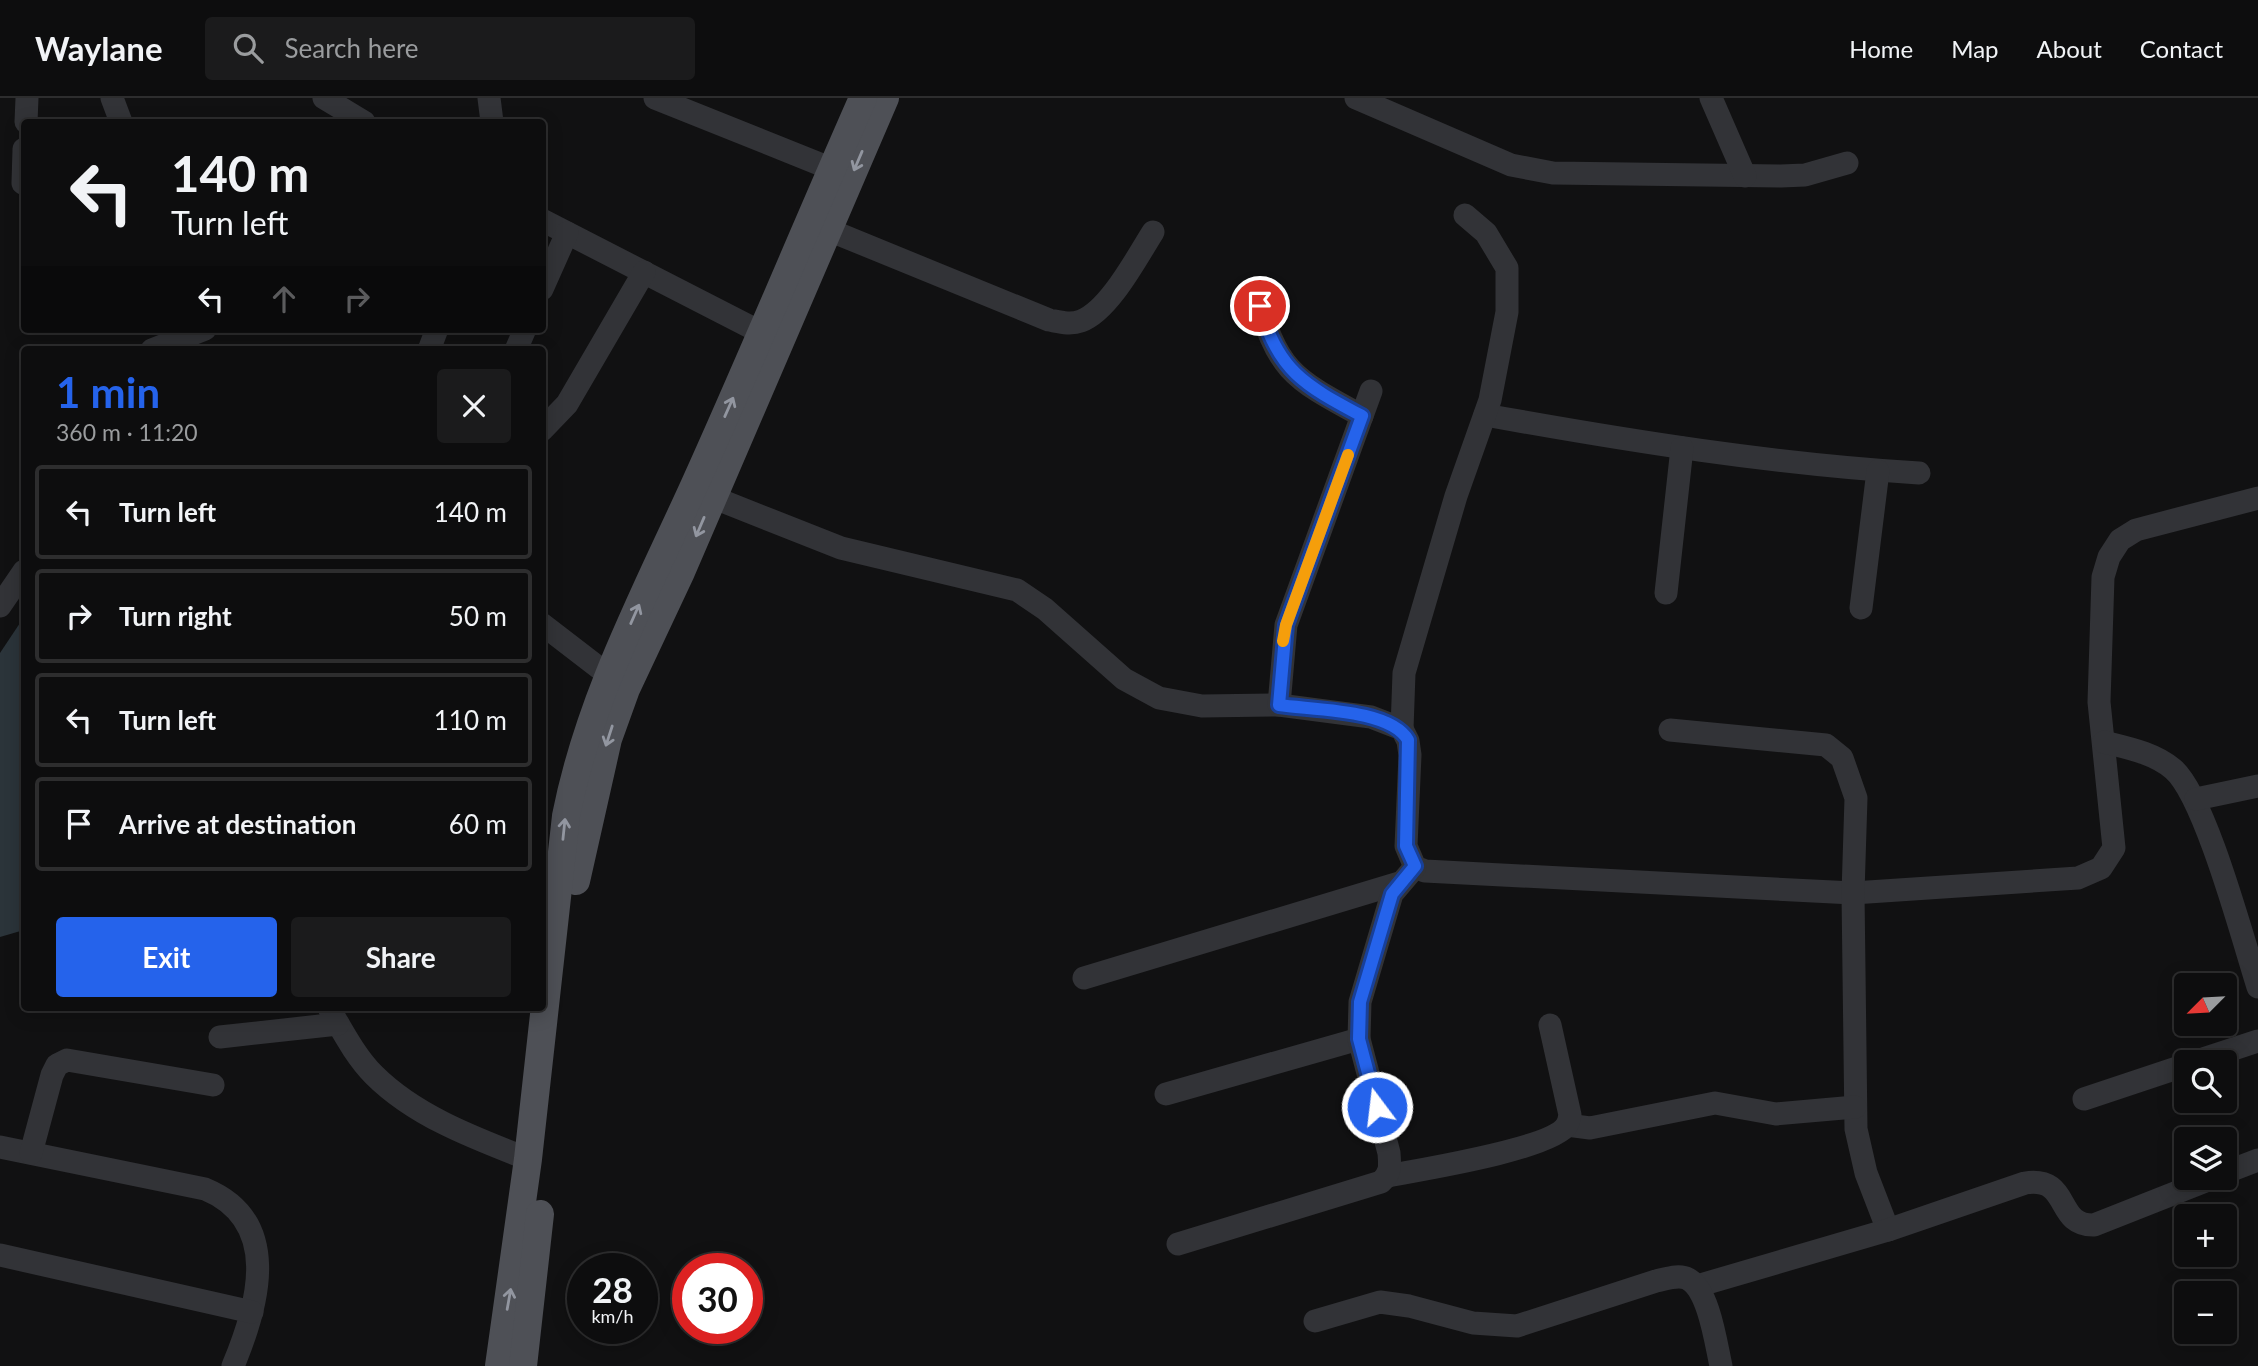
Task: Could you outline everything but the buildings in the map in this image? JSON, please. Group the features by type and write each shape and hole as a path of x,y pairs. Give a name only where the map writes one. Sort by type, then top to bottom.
{"main road":[{"path":"546,997 566,816 576,766 712,497 819,226 832,169 863,98"},
{"path":"523,1366 576,876 608,739 617,681 762,333 885,98"},
{"path":"499,1366 528,1159 544,1011"}],"street":[{"path":"26,119 27,98"},
{"path":"112,98 120,119"},
{"path":"324,98 359,119"},
{"path":"489,98 492,119"},
{"path":"655,98 832,169"},
{"path":"1356,98 1511,165 1553,173 1805,175 1847,163"},
{"path":"1711,98 1745,176"},
{"path":"16,182 21,161"},
{"path":"1465,215 1486,233 1507,268 1507,312 1485,415 1456,496 1404,673 1402,729 1408,740 1410,755 1406,846 1415,866 1439,874 1853,893 2078,878 2101,869 2114,848 2099,702 2103,577 2109,557 2120,540 2136,530 2258,498"},
{"path":"546,222 762,333"},
{"path":"819,226 1049,320 1067,324 1080,322 1102,307 1153,232"},
{"path":"546,280 567,233"},
{"path":"546,426 567,404 644,272"},
{"path":"1255,289 1265,324 1286,366 1312,389 1362,416"},
{"path":"162,346 195,333"},
{"path":"1279,705 1286,625 1371,391"},
{"path":"1485,415 1781,462 1919,473"},
{"path":"1666,593 1682,448"},
{"path":"1861,608 1878,471"},
{"path":"712,497 841,548 1017,590 1045,608 1124,678 1159,698 1202,706 1279,705 1371,717 1402,729"},
{"path":"0,606 21,575"},
{"path":"546,627 617,681"},
{"path":"1671,730 1826,745 1842,758 1852,780 1856,798 1853,893 1855,1107 1861,1156 1888,1230"},
{"path":"2104,742 2144,752 2172,768 2196,799 2258,986"},
{"path":"2196,799 2258,786"},
{"path":"1178,1244 1381,1182 1387,1176 1390,1167 1389,1153 1359,1039 1360,1002 1385,913 1399,884 1415,866"},
{"path":"1084,978 1399,884"},
{"path":"220,1037 333,1016 374,1075 394,1092 446,1125 528,1159"},
{"path":"1387,1176 1517,1149 1560,1132 1567,1125 1570,1115 1550,1025"},
{"path":"1166,1094 1359,1039"},
{"path":"2231,1050 2258,1041"},
{"path":"31,1153 52,1075 57,1065 67,1060 100,1063 213,1085"},
{"path":"2084,1099 2174,1069"},
{"path":"1567,1125 1590,1128 1715,1103 1776,1114 1855,1107"},
{"path":"0,1147 205,1189 228,1198 244,1214 256,1241 257,1276 252,1312 233,1366"},
{"path":"2237,1168 2258,1160"},
{"path":"1697,1286 1888,1230 2025,1183 2041,1180 2051,1186 2072,1218 2084,1225 2094,1225 2183,1190"},
{"path":"0,1255 252,1312"},
{"path":"1315,1321 1380,1302 1473,1323 1517,1326 1656,1281 1687,1278 1697,1286 1704,1299 1721,1366"}],"shaded area":[{"path":"21,622 21,931 0,937 0,653"}],"slow traffic":[{"path":"1283,641 1286,625 1348,455"}],"route":[{"path":"1260,306 1276,350 1286,366 1312,389 1362,416 1286,625 1280,668 1279,705 1371,717 1402,729 1408,740 1410,755 1406,846 1408,857 1415,866 1392,894 1360,1002 1359,1039 1377,1107"}]}
